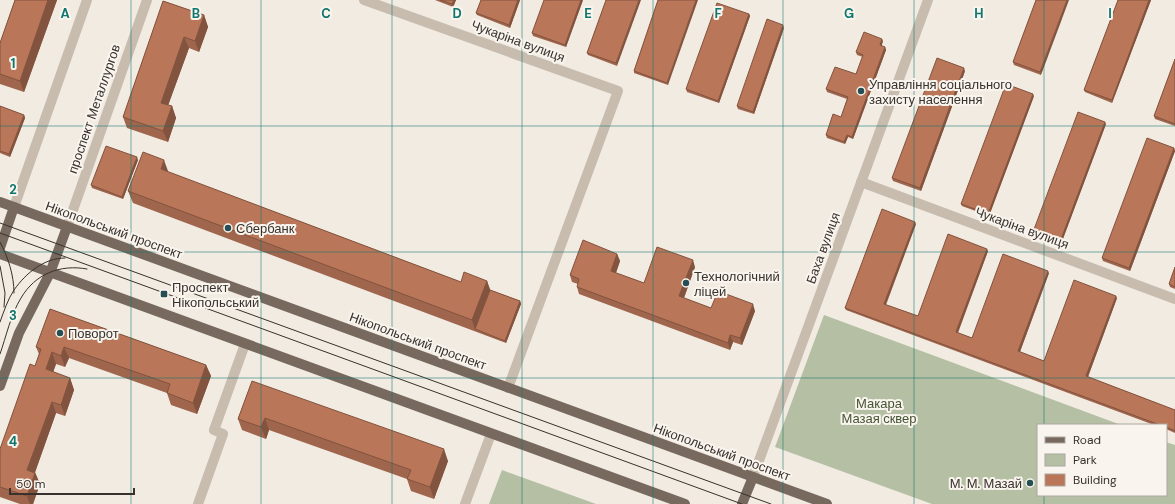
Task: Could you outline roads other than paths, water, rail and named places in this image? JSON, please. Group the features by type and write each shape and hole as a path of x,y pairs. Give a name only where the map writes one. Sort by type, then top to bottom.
{"main road":[{"name":"Нікопольський проспект","path":"0,202 828,504"},
{"path":"0,248 14,207"},
{"path":"0,386 19,333 50,273 67,227"},
{"path":"0,254 684,504"},
{"name":"Баха вулиця","path":"742,504 752,477"}],"street":[{"path":"14,207 87,0"},
{"name":"проспект Металлургов","path":"67,227 147,0"},
{"name":"Чукаріна вулиця","path":"364,0 618,91 508,388"},
{"name":"Баха вулиця","path":"752,477 928,0"},
{"name":"Чукаріна вулиця","path":"861,182 1175,299"},
{"path":"198,504 223,434 214,430 245,344"},
{"path":"465,504 492,434"}],"tram line":[{"path":"0,223 771,504"},
{"path":"0,233 742,504"},
{"path":"0,242 10,266 14,293"},
{"path":"0,322 12,294 30,272 50,261 65,258"},
{"path":"0,266 5,293 4,307"},
{"path":"0,354 17,304 33,283 41,277 58,270 67,268 87,269"}],"place":[{"name":"Управління соціального захисту населення","path":"861,91"},
{"name":"Сбербанк","path":"228,228"},
{"name":"Технологічний ліцей","path":"686,283"},
{"name":"Проспект Нікопольський","path":"164,294"},
{"name":"Поворот","path":"60,333"},
{"name":"М. М. Мазай","path":"1030,483"}],"park label":[{"name":"Макара Мазая сквер","path":"879,410"}]}
